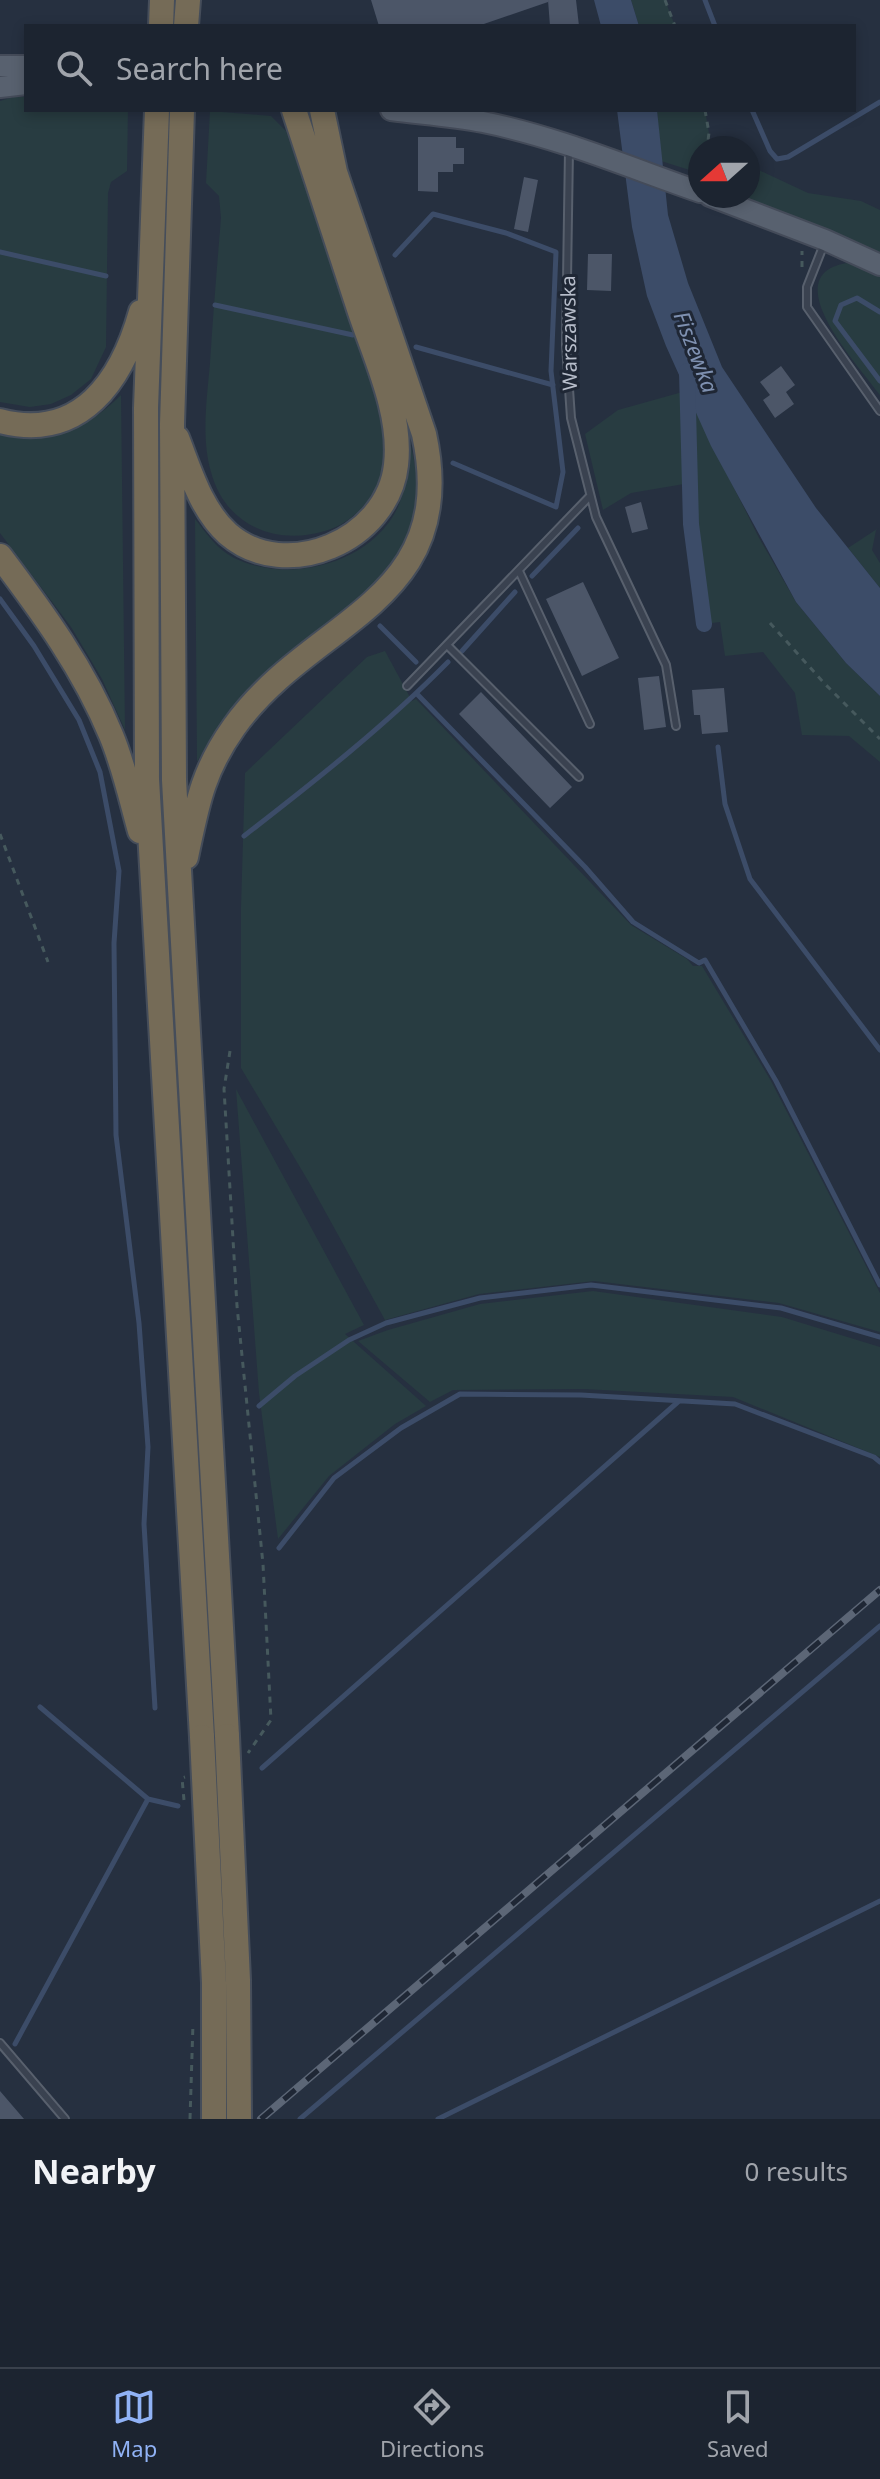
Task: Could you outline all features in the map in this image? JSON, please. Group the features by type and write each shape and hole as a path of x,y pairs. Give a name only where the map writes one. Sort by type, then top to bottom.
{"highway":[{"path":"157,112 145,511 147,779 202,1737 214,1983 214,2119"},
{"path":"182,112 172,424 174,780 227,1736 238,1980 239,2119"},
{"path":"172,424 196,487 216,521 249,547 269,554 296,555 340,543 360,531 378,512 391,489 397,445 387,394 295,112"},
{"path":"179,891 199,792 212,761 235,725 269,687 379,597 394,581 418,545 426,519 431,468 424,434 335,172 322,112"},
{"path":"0,421 32,424 71,416 111,383 126,357 150,279"},
{"path":"0,556 54,629 95,699 118,753 152,875"}],"main road":[{"path":"0,66 24,66"},
{"path":"0,87 24,84"},
{"path":"422,112 485,116 688,188"},
{"path":"741,208 880,265"}],"lane":[{"name":"Warszawska","path":"569,146 566,345 571,418 596,517 666,665 676,726"},
{"path":"825,240 807,287 807,307 880,411"},
{"path":"407,686 590,496"},
{"path":"519,571 590,724"},
{"path":"447,645 579,777"},
{"path":"0,2043 65,2119"}],"path":[{"path":"665,0 674,24"},
{"path":"705,112 709,136"},
{"path":"770,623 880,739"},
{"path":"0,834 48,962"}],"green space":[{"path":"631,0 665,0 674,24 638,24"},
{"path":"24,97 24,112 128,112 127,171 111,182 108,193 106,347 91,379 71,395 51,404 30,407 0,402 0,101"},
{"path":"210,112 271,116 286,131 341,290 378,404 385,436 383,467 370,498 355,515 325,531 288,536 254,527 228,506 211,472 206,446 206,418 221,218 219,196 206,183"},
{"path":"657,112 705,112 708,136 688,136 688,170 661,161"},
{"path":"760,171 808,193 861,201 880,210 880,257 759,208"},
{"path":"847,263 880,276 880,395 841,344 820,303 818,285 826,271"},
{"path":"686,391 758,536 796,602 846,663 880,696 880,762 849,736 802,735 795,693 763,652 725,656 720,622 704,624 691,524 690,483 631,493 603,510 585,434 618,410"},
{"path":"121,395 125,730 102,679 71,627 0,533 0,434 34,438 66,432 95,417"},
{"path":"406,424 417,475 418,501 413,526 402,549 369,589 246,691 197,762 195,519 222,550 255,566 302,569 347,556 367,544 384,528 397,509 408,467"},
{"path":"880,527 876,530 872,550 880,563 880,588 848,548"},
{"path":"385,651 412,701 416,699 631,925 687,959 693,966 702,966 771,1081 880,1293 880,1332 779,1303 594,1281 479,1294 385,1320 241,1068 241,907 245,773 367,657"},
{"path":"236,1089 364,1325 345,1334 426,1406 395,1424 329,1476 278,1539 259,1393"},
{"path":"593,1291 782,1317 880,1347 880,1457 733,1397 584,1389 453,1390 430,1402 358,1341 480,1304"}],"water":[{"path":"594,0 631,0 638,24 600,24"},
{"name":"Fiszewka","path":"617,112 657,112 668,215 688,283 722,367 816,508 880,588 880,696 846,663 796,602 711,446 647,296 632,227"}],"building":[{"path":"371,0 548,0 484,24 378,24"},
{"path":"548,0 576,0 579,24 550,24"},
{"path":"418,137 456,137 456,148 464,148 464,164 453,164 453,172 438,172 438,192 418,191"},
{"path":"524,177 538,180 528,232 514,229"},
{"path":"588,254 612,254 611,291 587,290"},
{"path":"781,366 795,385 786,392 794,404 775,418 763,400 770,395 760,382"},
{"path":"641,502 648,529 632,533 625,507"},
{"path":"583,582 619,658 582,676 546,599"},
{"path":"659,676 666,727 644,730 638,678"},
{"path":"724,688 728,732 702,734 700,715 694,715 692,690"},
{"path":"481,692 572,787 550,808 459,714"},
{"path":"0,2091 24,2119 0,2119"}],"waterway":[{"path":"705,0 714,24"},
{"path":"753,112 770,151 777,159 788,157 880,102"},
{"path":"395,255 433,214 506,233 556,252 551,371 563,472 556,507 453,463"},
{"path":"0,252 106,276"},
{"path":"880,312 857,298 841,305 835,321 880,381"},
{"path":"215,305 353,335"},
{"path":"416,347 553,385"},
{"name":"Fiszewka","path":"687,371 691,524 704,624"},
{"path":"532,576 578,528"},
{"path":"462,651 515,592"},
{"path":"0,599 34,646 79,720 100,772 119,871 114,943 116,1135 139,1323 148,1447 144,1524 155,1708"},
{"path":"380,626 416,662"},
{"path":"244,836 375,730 448,662"},
{"path":"417,694 585,867 633,922 699,963 705,960 776,1081 880,1285"},
{"path":"718,747 725,804 750,879 880,1050"},
{"path":"259,1406 295,1376 349,1340 386,1323 480,1298 591,1285 781,1308 880,1337"},
{"path":"279,1548 334,1478 401,1428 460,1394 581,1395 735,1404 874,1457 880,1462"},
{"path":"262,1768 679,1401"},
{"path":"300,2119 880,1626"},
{"path":"40,1707 148,1799 178,1806"},
{"path":"15,2044 148,1799"},
{"path":"438,2119 880,1901"}],"railway":[{"path":"261,2119 880,1590"}]}
